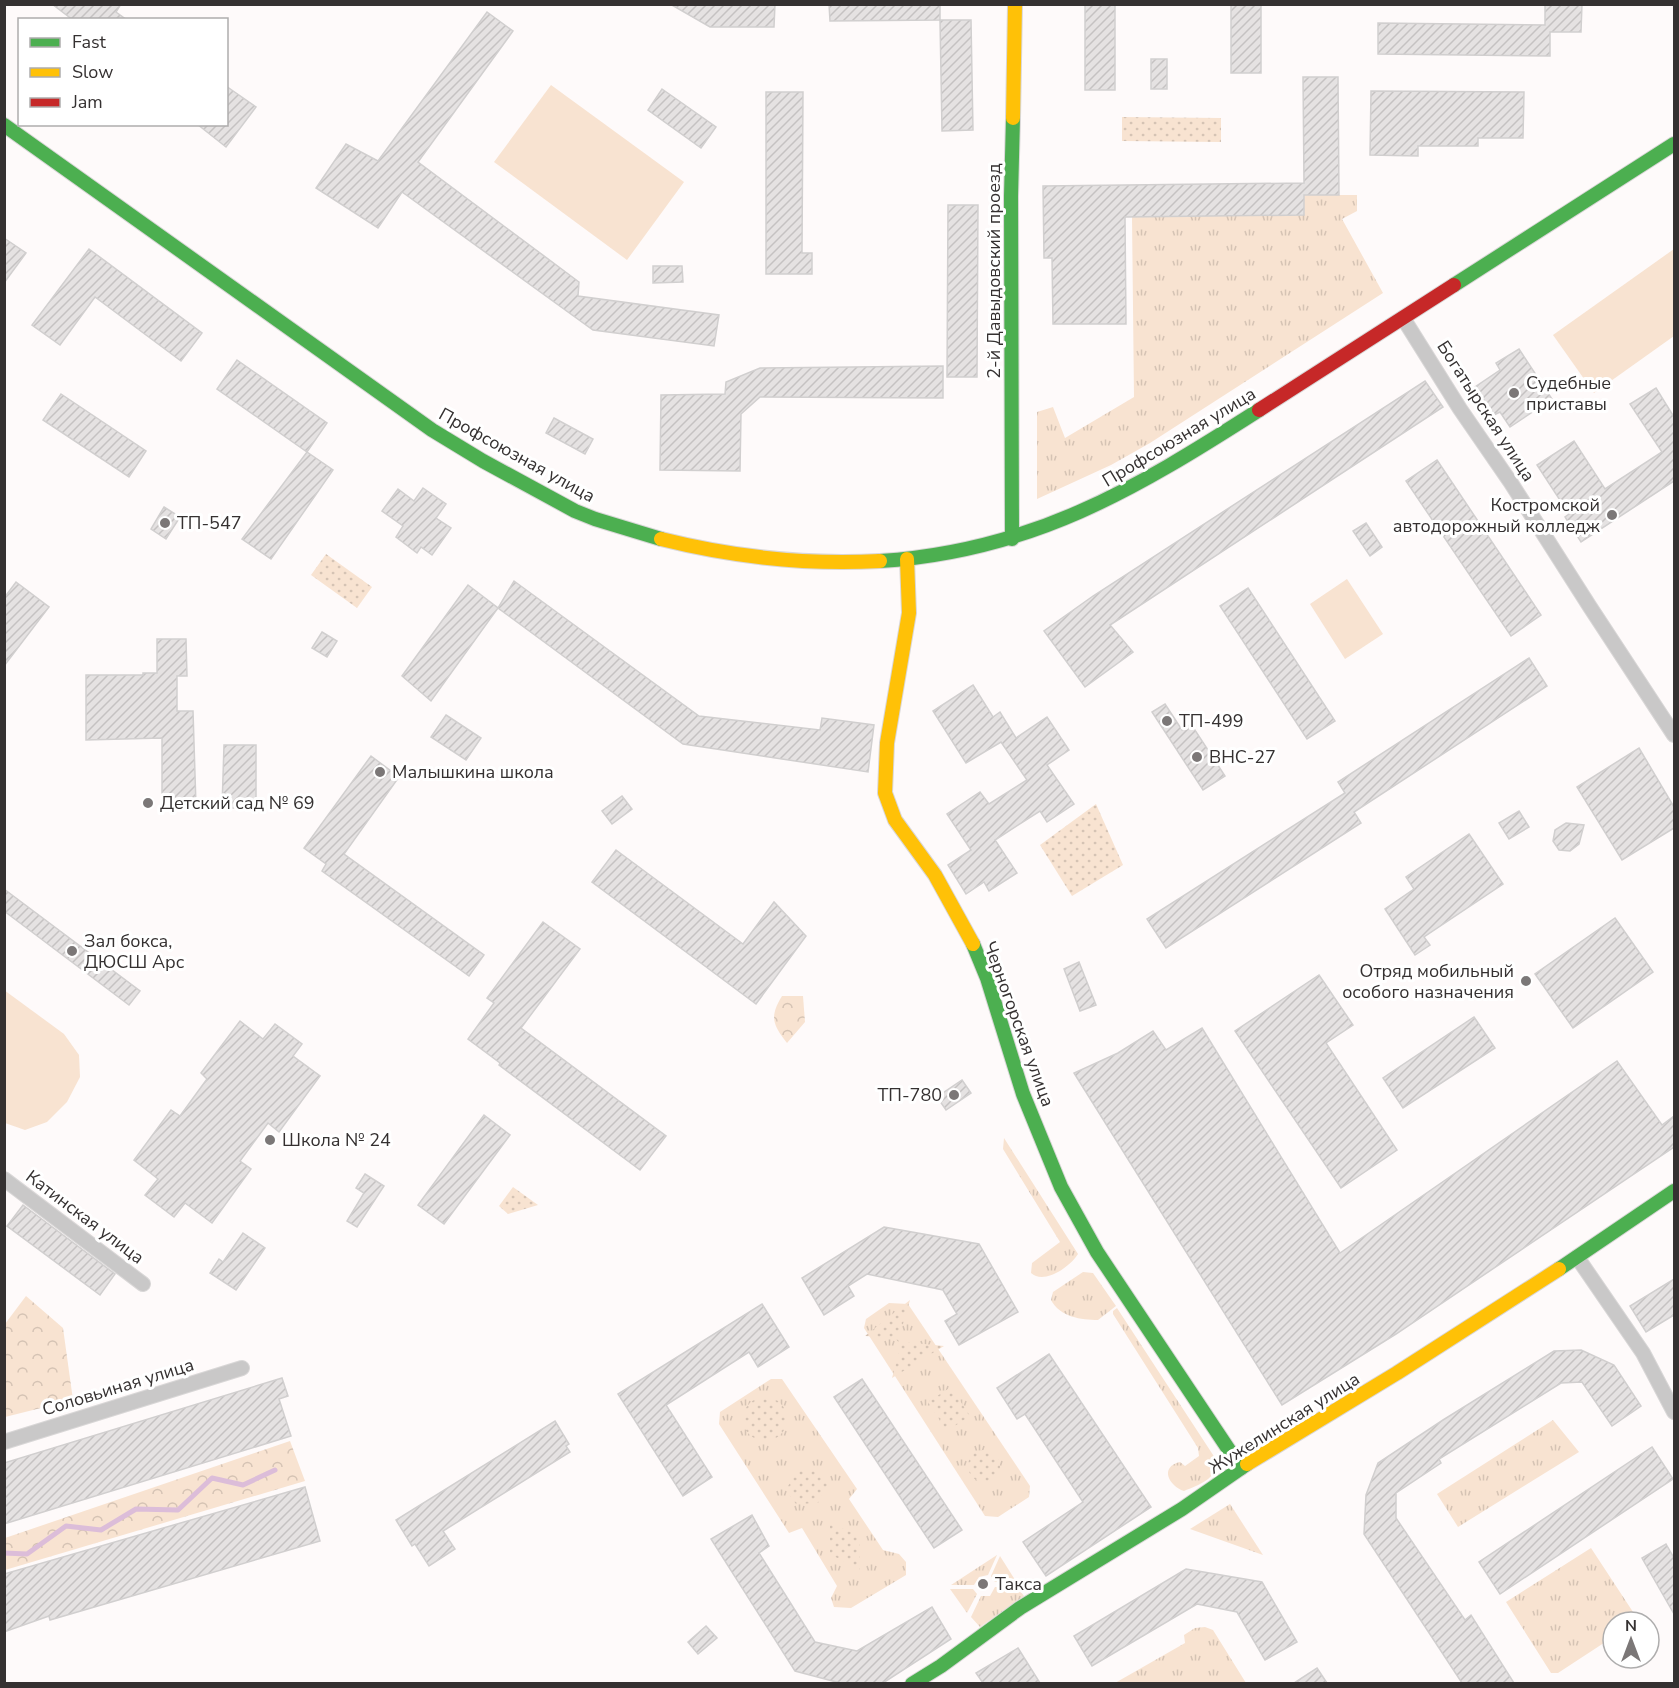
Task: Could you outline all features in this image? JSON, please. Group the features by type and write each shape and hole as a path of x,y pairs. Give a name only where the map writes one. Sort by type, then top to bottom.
{"street":[{"name":"2-й Давыдовский проезд","path":"1012,539 1011,196 1015,4"},
{"name":"Профсоюзная улица","path":"4,125 449,441 538,492 585,515 657,539 718,553 780,560 875,561 939,555 1012,539 1066,519 1151,478 1181,460 1674,144"},
{"name":"Богатырская улица","path":"1403,318 1674,735"},
{"name":"Черногорская улица","path":"907,559 909,613 887,743 885,793 895,820 935,875 976,950 1023,1094 1061,1187 1097,1252 1241,1468"},
{"name":"Катинская улица","path":"4,1179 143,1284"},
{"name":"Жужелинская улица","path":"912,1683 941,1666 1020,1608 1182,1509 1241,1468 1397,1373 1577,1257 1674,1191"},
{"path":"1577,1257 1643,1353 1674,1412"},
{"name":"Соловьиная улица","path":"4,1442 242,1368"}],"green space":[{"path":"551,85 684,182 627,260 494,162"},
{"path":"1122,117 1221,118 1221,142 1122,141"},
{"path":"1304,195 1357,195 1357,211 1342,219 1383,293 1150,443 1111,465 1037,499 1037,412 1053,407 1065,438 1134,397 1132,217 1304,215"},
{"path":"1674,249 1674,336 1594,393 1553,335"},
{"path":"326,554 372,587 357,608 311,575"},
{"path":"1347,579 1383,634 1345,659 1310,604"},
{"path":"1096,804 1123,865 1072,896 1040,845"},
{"path":"4,990 64,1034 79,1055 80,1077 67,1102 47,1122 25,1130 5,1123"},
{"path":"782,996 803,996 805,1022 787,1043 774,1021 775,1010"},
{"path":"1004,1138 1078,1254 1063,1269 1049,1276 1036,1276 1031,1273 1032,1263 1060,1242 1003,1149"},
{"path":"513,1187 538,1205 508,1214 499,1206"},
{"path":"1083,1272 1093,1273 1116,1306 1098,1320 1065,1314 1051,1300 1053,1292"},
{"path":"26,1296 63,1328 73,1400 5,1417 5,1324"},
{"path":"910,1300 900,1334 905,1342 944,1346 892,1378 901,1345 895,1338 865,1336"},
{"path":"889,1303 908,1304 1030,1486 1029,1497 998,1517 985,1516 864,1328 866,1319"},
{"path":"1117,1308 1217,1461 1211,1477 1201,1484 1184,1491 1171,1481 1168,1472 1170,1468 1180,1462 1185,1466 1199,1456 1198,1448 1113,1314"},
{"path":"771,1379 782,1379 857,1489 849,1499 883,1550 899,1554 906,1562 906,1575 851,1608 834,1607 831,1598 837,1586 802,1528 789,1533 719,1424 720,1412"},
{"path":"951,1387 970,1416 947,1431 928,1402"},
{"path":"765,1397 781,1403 787,1419 781,1435 765,1441 749,1435 743,1419 749,1403"},
{"path":"1553,1420 1579,1452 1458,1527 1437,1494"},
{"path":"290,1441 305,1481 5,1570 5,1538"},
{"path":"984,1450 995,1455 1000,1466 995,1477 984,1482 973,1477 968,1466 973,1455"},
{"path":"816,1469 828,1484 818,1503 796,1504 786,1490 797,1470"},
{"path":"1230,1504 1263,1555 1190,1529"},
{"path":"830,1523 860,1536 860,1570 830,1554"},
{"path":"1591,1548 1632,1610 1601,1610 1601,1645 1558,1673 1551,1673 1506,1602"},
{"path":"997,1555 988,1575 979,1577 974,1585 951,1585"},
{"path":"1000,1556 1017,1583 995,1582 991,1576"},
{"path":"995,1587 1017,1587 1024,1596 980,1627 971,1617 981,1596 990,1596"},
{"path":"950,1589 973,1589 977,1594 967,1613"},
{"path":"1205,1627 1213,1630 1246,1683 1115,1683 1185,1643 1184,1635 1195,1628"}],"building":[{"path":"52,4 121,4 116,12 124,18 70,18"},
{"path":"670,4 775,4 774,27 710,27"},
{"path":"829,4 940,4 940,20 830,21"},
{"path":"1085,4 1115,4 1115,90 1085,90"},
{"path":"1231,4 1261,4 1261,73 1231,73"},
{"path":"1545,4 1582,4 1581,32 1550,32 1550,56 1378,54 1378,23 1545,25"},
{"path":"487,12 513,31 418,162 579,282 578,296 719,315 714,346 593,330 402,192 378,228 316,188 346,144 378,161"},
{"path":"940,20 971,20 973,130 942,131"},
{"path":"1151,59 1167,59 1167,89 1151,89"},
{"path":"1303,77 1338,77 1339,195 1304,195 1304,215 1125,217 1126,324 1053,324 1052,258 1044,258 1043,186 1304,183"},
{"path":"228,87 256,107 226,147 200,126 228,126"},
{"path":"662,89 716,127 701,148 648,110"},
{"path":"1371,91 1524,92 1523,138 1478,138 1478,146 1418,146 1418,156 1370,155"},
{"path":"766,92 803,92 802,253 812,253 812,274 766,274"},
{"path":"948,205 978,205 977,377 947,377"},
{"path":"4,238 26,253 4,283"},
{"path":"89,249 202,333 181,361 95,297 60,345 32,325"},
{"path":"653,266 682,266 683,282 653,283"},
{"name":"Судебные приставы","path":"1519,349 1552,399 1510,427 1500,412 1494,415 1475,387 1500,370 1496,363"},
{"path":"237,360 327,423 307,452 217,389"},
{"path":"943,366 943,398 760,397 741,414 740,471 660,470 661,395 725,394 726,382 760,368"},
{"path":"1425,381 1443,407 1110,625 1133,652 1085,687 1044,631 1093,596"},
{"path":"1656,388 1674,417 1674,481 1581,542 1565,517 1569,514 1537,465 1574,441 1605,489 1662,452 1630,404"},
{"path":"61,394 146,451 129,477 43,420"},
{"path":"554,418 593,439 585,454 546,433"},
{"path":"307,452 333,470 271,559 242,539"},
{"path":"1437,460 1541,615 1511,636 1406,481"},
{"path":"423,488 446,504 436,518 451,528 432,555 421,547 417,553 396,537 403,526 382,511 398,489 414,501"},
{"name":"ТП-547","path":"164,507 180,517 166,539 151,529"},
{"path":"1366,523 1382,547 1370,556 1353,531"},
{"path":"514,581 699,716 820,730 822,718 874,725 868,772 683,744 498,608"},
{"path":"16,582 49,607 4,666 4,598"},
{"path":"468,585 498,608 431,701 402,676"},
{"path":"1248,588 1335,721 1307,739 1220,606"},
{"path":"322,632 337,641 327,657 312,648"},
{"path":"157,639 186,639 187,676 177,676 177,711 193,711 196,806 162,806 162,738 86,740 86,675 157,673"},
{"path":"1529,658 1547,686 1354,812 1361,823 1166,948 1147,919 1345,793 1338,782"},
{"path":"973,685 993,717 1000,712 1016,738 1047,717 1069,750 1047,765 1074,804 1047,822 1040,811 995,840 1017,873 989,891 984,882 966,894 948,865 971,850 947,814 980,792 989,804 1027,780 1001,742 966,763 933,711"},
{"name":"ВНС-27","path":"1165,704 1182,730 1191,724 1225,776 1203,790 1152,712"},
{"path":"446,715 481,738 466,760 431,737"},
{"path":"224,745 256,745 256,808 222,808"},
{"path":"1639,748 1674,807 1674,828 1622,860 1577,787"},
{"path":"371,756 399,777 344,854 484,955 469,976 322,871 326,864 304,848"},
{"path":"622,796 632,809 612,824 602,811"},
{"path":"1519,811 1529,827 1509,839 1499,823"},
{"path":"1566,823 1584,825 1579,844 1570,851 1559,850 1553,841 1555,830"},
{"path":"1469,834 1503,884 1424,937 1430,945 1415,955 1385,909 1414,889 1406,877"},
{"path":"616,850 743,944 774,902 806,936 756,1004 592,882"},
{"name":"Зал бокса, ДЮСШ Арс","path":"4,889 140,991 129,1005 4,911"},
{"path":"1615,918 1653,972 1573,1028 1535,974"},
{"path":"543,922 580,949 521,1028 666,1136 640,1170 499,1065 500,1063 468,1039 494,1003 487,998"},
{"path":"1079,962 1096,1005 1080,1011 1064,969"},
{"path":"1319,975 1353,1025 1326,1043 1397,1150 1341,1188 1235,1031"},
{"path":"1474,1017 1495,1048 1403,1108 1383,1078"},
{"path":"240,1021 263,1039 275,1024 302,1044 293,1056 320,1076 279,1132 268,1123 240,1161 251,1169 212,1223 185,1203 174,1217 145,1195 158,1179 134,1160 171,1110 180,1116 207,1079 201,1073"},
{"path":"1202,1028 1340,1253 1617,1061 1662,1125 1674,1116 1674,1147 1396,1334 1282,1405 1074,1073 1118,1053 1153,1031 1166,1050"},
{"name":"ТП-780","path":"962,1080 971,1093 946,1110 937,1097"},
{"path":"484,1115 510,1135 444,1224 418,1205"},
{"path":"365,1174 384,1186 357,1227 347,1221 364,1193 356,1188"},
{"path":"23,1205 115,1274 100,1295 7,1226"},
{"path":"884,1227 979,1244 1018,1312 959,1345 945,1321 957,1314 943,1290 867,1274 848,1286 854,1296 824,1315 802,1278"},
{"path":"243,1233 265,1248 236,1290 210,1273 219,1259 223,1262"},
{"path":"1674,1279 1674,1315 1646,1332 1630,1306"},
{"path":"762,1304 789,1347 758,1367 749,1352 666,1405 712,1477 683,1496 618,1394"},
{"path":"1581,1350 1614,1365 1641,1406 1612,1426 1582,1382 1561,1383 1439,1459 1441,1463 1396,1493 1396,1518 1465,1620 1471,1615 1514,1683 1462,1683 1364,1534 1366,1495 1378,1463 1554,1351"},
{"path":"1049,1354 1151,1507 1046,1576 1023,1542 1083,1502 1025,1414 1017,1419 997,1388"},
{"path":"282,1378 288,1396 279,1399 291,1436 4,1524 4,1463"},
{"path":"862,1379 962,1530 934,1548 834,1397"},
{"path":"555,1421 569,1444 566,1446 570,1452 443,1531 455,1549 429,1566 415,1544 412,1546 396,1520"},
{"path":"1652,1447 1673,1479 1500,1594 1479,1562"},
{"path":"305,1487 320,1541 50,1620 49,1616 4,1632 4,1574"},
{"path":"752,1515 769,1546 759,1553 815,1642 857,1651 932,1607 951,1639 883,1683 840,1683 795,1671 711,1539"},
{"path":"1666,1544 1674,1558 1674,1614 1642,1558"},
{"path":"1186,1569 1262,1582 1297,1642 1265,1660 1237,1612 1197,1604 1092,1666 1074,1636"},
{"path":"706,1626 717,1638 698,1654 688,1642"},
{"path":"1018,1648 1040,1683 983,1683 976,1673"},
{"path":"1317,1668 1327,1683 1294,1683"}],"waterway":[{"path":"4,1553 27,1554 66,1526 101,1530 136,1509 178,1510 212,1478 243,1485 275,1470"}],"traffic: fast":[{"path":"1012,539 1011,196 1013,118"},
{"path":"4,125 432,430 483,461 575,511 661,539"},
{"path":"1454,285 1674,144"},
{"path":"880,561 935,555 986,544 1034,530 1080,512 1168,466 1259,410"},
{"path":"973,944 987,978 1023,1094 1061,1187 1097,1252 1241,1468"},
{"path":"1559,1269 1674,1191"},
{"path":"912,1684 941,1666 1020,1608 1182,1509 1247,1464"}],"traffic: slow":[{"path":"1013,118 1015,4"},
{"path":"661,539 715,551 798,561 880,561"},
{"path":"907,559 909,613 887,743 885,793 895,820 935,875 973,944"},
{"path":"1247,1464 1397,1373 1559,1269"}],"traffic: jam":[{"path":"1259,410 1454,285"}],"place":[{"name":"Судебные приставы","path":"1514,393"},
{"name":"Костромской автодорожный колледж","path":"1612,515"},
{"name":"ТП-547","path":"165,523"},
{"name":"ТП-499","path":"1167,721"},
{"name":"ВНС-27","path":"1197,757"},
{"name":"Малышкина школа","path":"380,772"},
{"name":"Детский сад № 69","path":"148,803"},
{"name":"Зал бокса, ДЮСШ Арс","path":"72,951"},
{"name":"Отряд мобильный особого назначения","path":"1526,981"},
{"name":"ТП-780","path":"954,1095"},
{"name":"Школа № 24","path":"270,1140"},
{"name":"Такса","path":"983,1584"}]}
